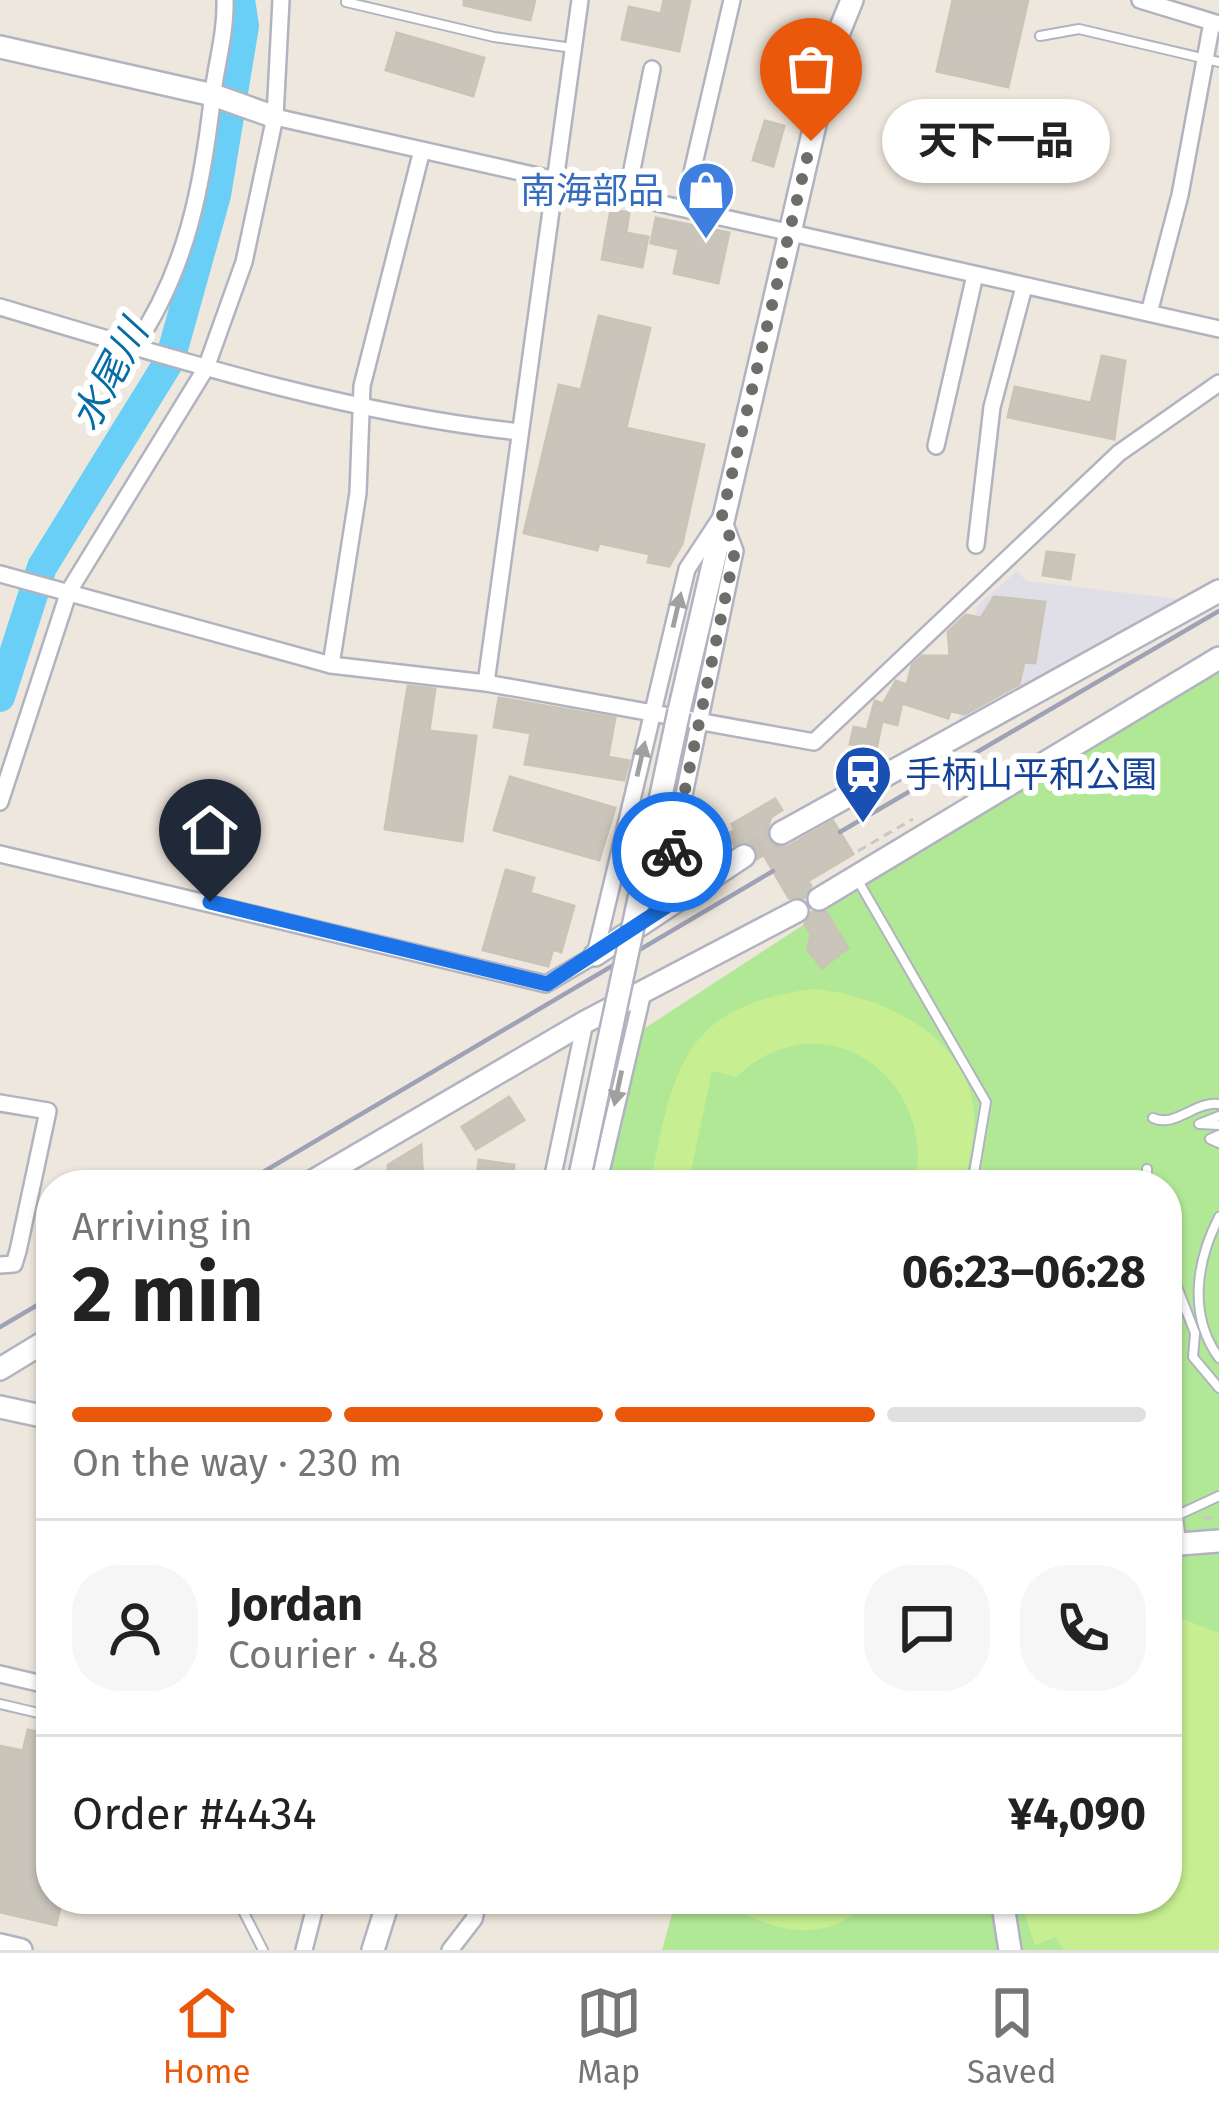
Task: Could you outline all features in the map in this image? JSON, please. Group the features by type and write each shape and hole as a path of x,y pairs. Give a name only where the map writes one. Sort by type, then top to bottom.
{"street":[{"path":"134,347 157,314 186,243 206,161 223,50 224,0"},
{"path":"0,802 69,591 206,368 244,262 275,117 281,0"},
{"path":"486,683 580,0"},
{"path":"684,207 732,0"},
{"path":"833,47 836,0"},
{"path":"676,900 666,881 722,516 833,47 852,0"},
{"path":"1140,0 1215,23 1211,60 1149,314"},
{"path":"0,47 213,95 275,117 422,154 684,207 1219,329"},
{"path":"627,195 652,69"},
{"path":"331,664 358,494 360,405 422,154"},
{"path":"936,446 976,275"},
{"path":"976,545 992,407 1024,287"},
{"path":"0,307 206,368 424,422 520,432"},
{"path":"2,574 331,664 486,683 814,742 1119,453 1219,382"},
{"path":"595,955 687,569 722,516"},
{"path":"781,833 1219,591"},
{"path":"819,898 859,882 1219,658"},
{"path":"582,1170 689,716"},
{"path":"0,854 547,984 744,856"},
{"path":"332,1170 585,1022 797,911"},
{"path":"602,1170 644,992"},
{"path":"554,1170 585,1022"},
{"path":"0,1103 47,1111 18,1251 14,1264 0,1265"},
{"path":"0,1369 36,1347"},
{"path":"0,1407 36,1415"},
{"path":"1182,1543 1219,1541"},
{"path":"0,1674 36,1682"},
{"path":"304,1950 313,1914"},
{"path":"373,1950 384,1914"},
{"path":"450,1950 476,1914"},
{"path":"1004,1914 1010,1950"},
{"path":"0,1945 21,1950"}],"lane":[{"path":"416,16 420,0"},
{"path":"346,2 494,37 573,48"},
{"path":"1040,36 1079,29 1211,60"},
{"path":"859,882 986,1102 975,1170"},
{"path":"1154,1118 1177,1119 1203,1104 1219,1105"},
{"path":"1219,1217 1206,1245 1193,1357 1219,1388"},
{"path":"1182,1295 1197,1329 1219,1358"},
{"path":"1182,1513 1219,1496"},
{"path":"0,1704 36,1712"},
{"path":"244,1914 263,1950"}],"path":[{"path":"858,851 924,812"}],"shaded area":[{"path":"1017,571 1026,581 1178,599 957,729 977,606"}],"green space":[{"name":"手柄山平和公園","path":"1219,673 1219,1950 662,1950 672,1914 1182,1914 1182,1170 610,1170 642,1030 869,882"},
{"path":"814,989 842,993 871,1001 924,1029 962,1071 972,1098 973,1136 967,1170 916,1170 917,1146 909,1111 891,1082 867,1060 837,1047 804,1044 770,1054 736,1077 712,1071 691,1170 653,1170 667,1108 691,1050 710,1028 735,1011"},
{"path":"1182,1619 1219,1633 1219,1950 1064,1950 1055,1937 1035,1945 1025,1914 1182,1914"},
{"path":"746,1914 853,1914 817,1929 797,1930"}],"building":[{"path":"464,0 535,0 530,20 464,5"},
{"path":"664,0 690,0 679,51 622,39 629,7 661,14"},
{"path":"953,0 1028,0 1008,87 937,71"},
{"path":"786,29 804,33 793,74 775,69"},
{"path":"397,33 484,58 473,96 386,70"},
{"path":"765,121 784,126 773,166 753,160"},
{"path":"611,209 629,213 626,233 648,237 642,267 602,259"},
{"path":"656,218 729,233 718,283 674,273 679,249 651,243"},
{"path":"599,316 650,328 626,428 704,445 682,544 669,566 648,562 650,554 599,543 597,550 524,533 559,385 581,390"},
{"path":"1102,356 1125,361 1114,439 1008,417 1015,387 1091,403"},
{"path":"1047,552 1074,555 1070,579 1043,575"},
{"path":"994,597 1045,602 1035,663 1024,662 1019,684 965,714 950,711 948,718 902,703 897,725 882,721 876,750 850,744 854,727 867,730 875,701 883,704 896,681 907,685 912,665 922,656 950,656 948,632 966,615 981,618"},
{"path":"408,686 435,689 429,731 476,736 462,841 385,829"},
{"path":"499,698 615,718 608,757 629,761 624,780 525,764 531,733 494,727"},
{"path":"510,777 615,808 599,860 494,830"},
{"path":"775,799 782,810 771,817 766,832 772,845 787,847 833,821 853,854 808,881 811,886 804,898 789,898 761,850 744,841 734,845 728,834 735,830 732,824"},
{"path":"506,870 534,878 530,893 574,906 561,952 553,949 548,966 483,950"},
{"path":"812,912 826,912 848,948 822,968 808,950 811,934 805,924"},
{"path":"509,1097 524,1120 476,1149 462,1127"},
{"path":"421,1145 422,1170 388,1170 388,1165"},
{"path":"479,1160 514,1165 513,1170 478,1170"},
{"path":"28,1730 36,1732 36,1914 59,1914 56,1925 0,1912 0,1746 23,1751"}],"waterway":[{"name":"水尾川","path":"0,697 42,567 170,360 216,195 244,26 240,0"}],"tunnel":[{"path":"744,856 781,833"}],"railway":[{"path":"840,832 1219,611"},
{"path":"266,1170 773,871"},
{"path":"0,1327 36,1306"}],"way so far":[{"path":"672,852 735,551 722,516 811,141"}],"place":[{"name":"天下一品","path":"811,141"},
{"name":"南海部品","path":"706,241"},
{"name":"手柄山平和公園","path":"863,825"}],"route":[{"path":"210,902 547,984 676,900 666,881 672,852"}]}
